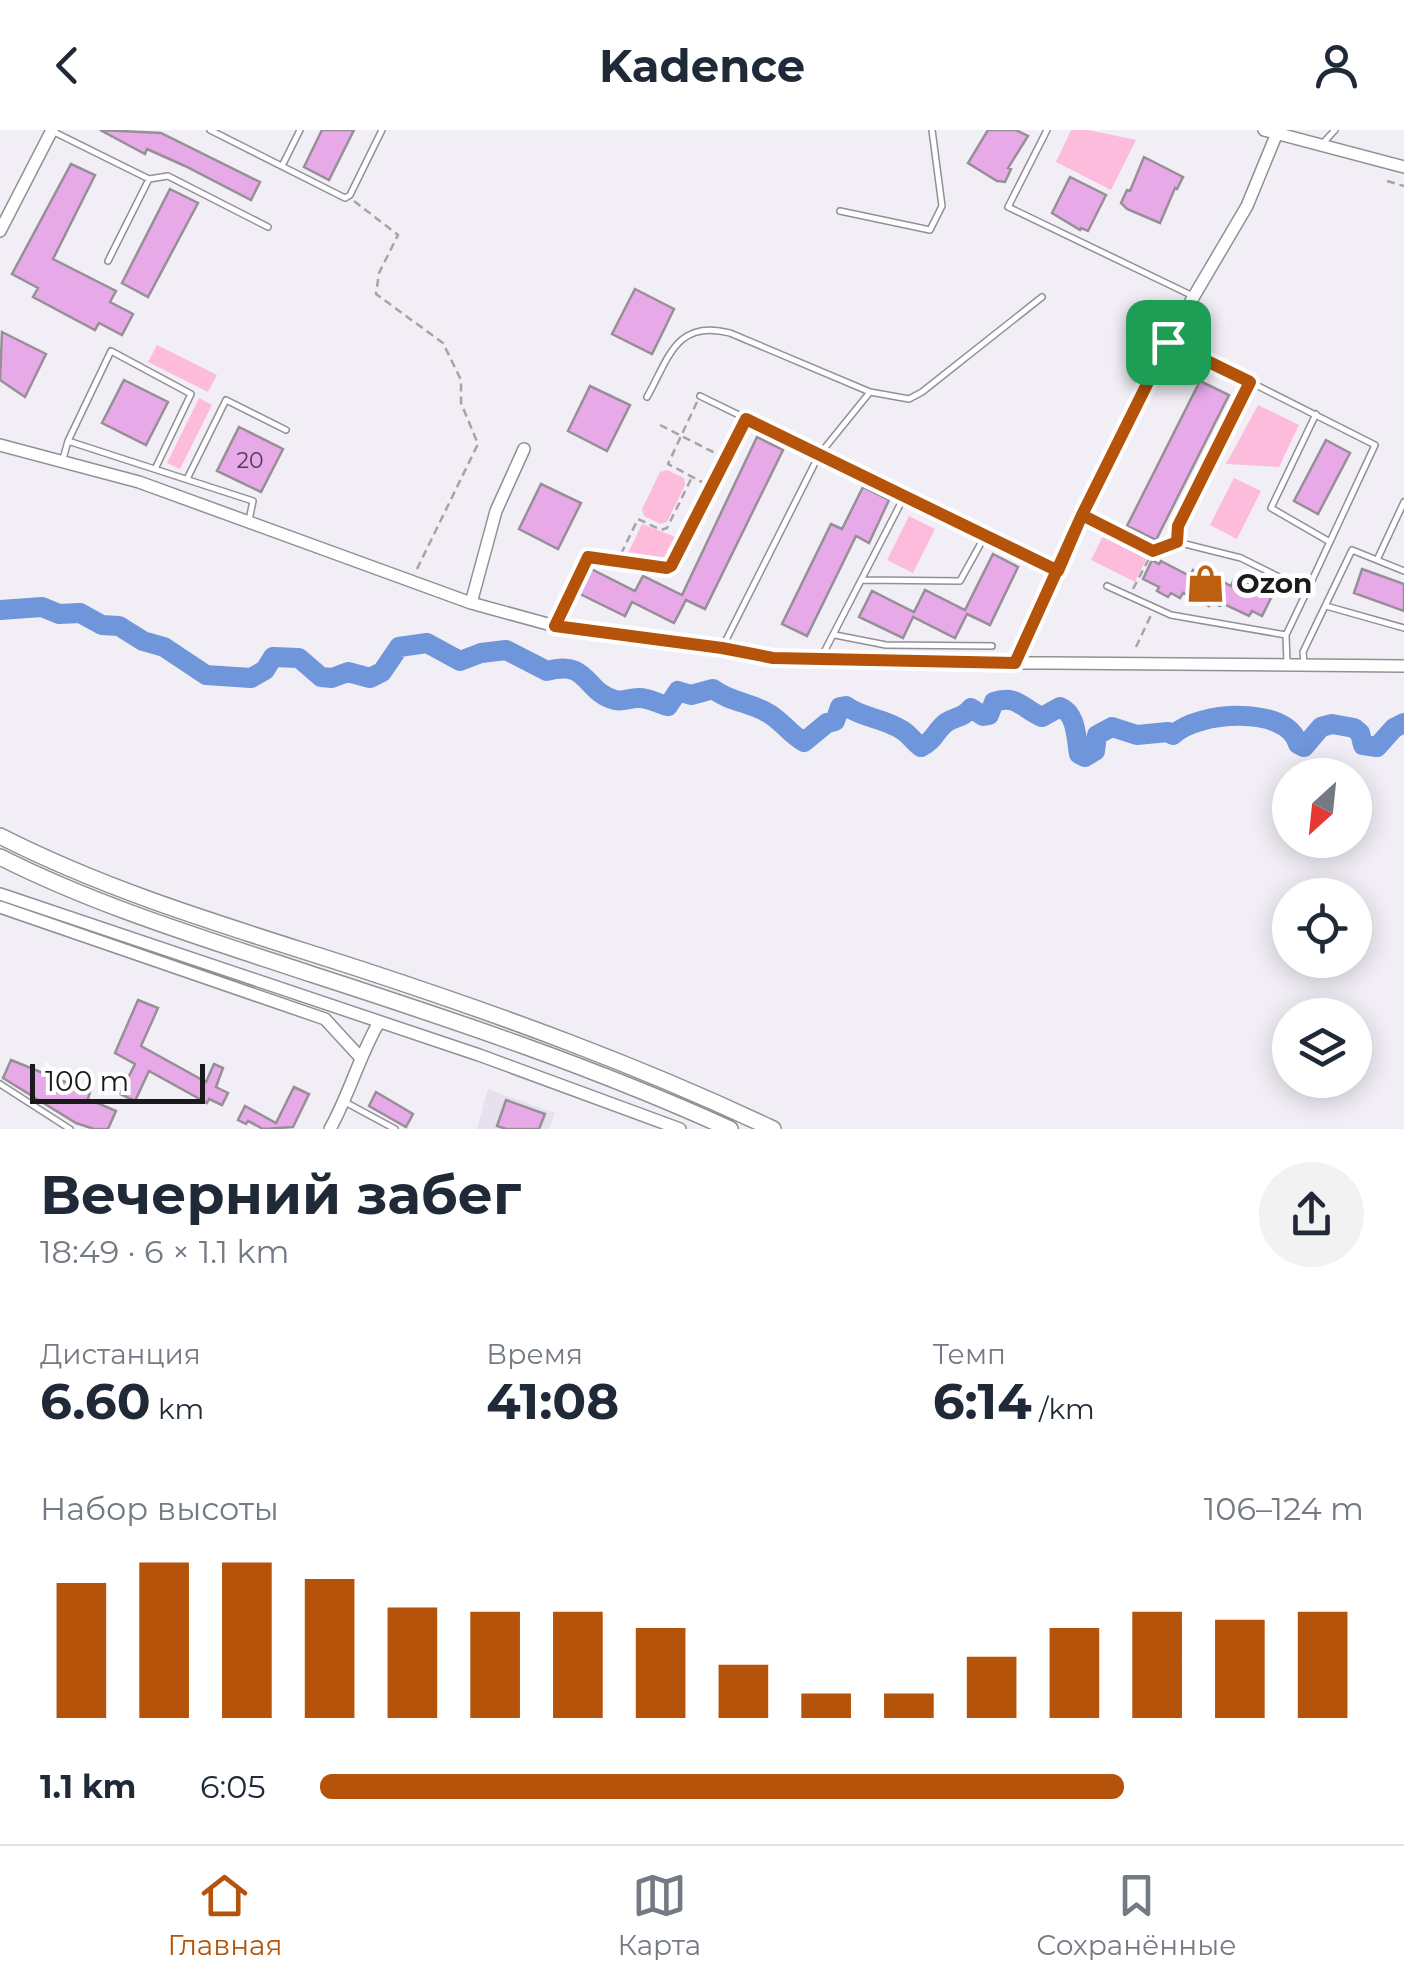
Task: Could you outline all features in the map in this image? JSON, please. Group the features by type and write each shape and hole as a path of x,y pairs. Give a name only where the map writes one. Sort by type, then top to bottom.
{"main road":[{"path":"0,836 141,898 518,1022 678,1084 773,1129"},
{"path":"0,856 38,876 137,916 511,1039 730,1129"}],"street":[{"path":"0,231 52,130"},
{"path":"1015,663 1082,515 1168,342 1246,206 1271,132 1404,167"},
{"path":"0,445 139,482 471,603 555,626 773,658 820,661 1304,662 1404,666"},
{"path":"471,603 496,512 524,450"},
{"path":"0,894 479,1054 680,1129"},
{"path":"0,907 325,1018 359,1056"},
{"path":"330,1129 345,1102 359,1056 380,1022"}],"lane":[{"path":"52,130 149,179 168,176 268,227"},
{"path":"210,130 348,197 382,130"},
{"path":"282,166 300,130"},
{"path":"840,211 930,230 942,206 932,130"},
{"path":"1047,130 1008,207 1193,296"},
{"path":"1320,145 1336,130"},
{"path":"108,261 149,179"},
{"path":"647,397 682,337 716,330 870,392 908,399 1042,297"},
{"path":"1168,342 1375,445 1286,636 1286,663"},
{"path":"62,461 110,352 191,394 156,469"},
{"path":"1250,382 1178,526 1177,542 1241,558 1307,591"},
{"path":"722,648 819,454 870,392"},
{"path":"700,396 1058,571"},
{"path":"187,479 226,400 286,430"},
{"path":"1316,414 1271,508 1330,542"},
{"path":"555,626 588,557 667,568 746,419"},
{"path":"68,441 253,501 248,523"},
{"path":"820,661 906,494"},
{"path":"1376,560 1404,502"},
{"path":"862,580 960,581 986,534"},
{"path":"1304,662 1304,652 1352,550 1404,571"},
{"path":"1107,586 1171,615 1286,636"},
{"path":"1327,604 1404,628"},
{"path":"834,635 886,645 992,646"},
{"path":"0,1084 70,1129"},
{"path":"345,1102 395,1129"}],"path":[{"path":"1388,181 1404,186"},
{"path":"348,197 398,235 380,273 376,294 443,343 461,380 461,403 478,444 415,573"},
{"path":"700,396 668,464 711,486"},
{"path":"660,425 725,458"},
{"path":"667,528 692,477"},
{"path":"682,499 700,508"},
{"path":"1082,515 1153,551"},
{"path":"617,561 638,519 686,537"},
{"path":"1129,597 1153,551 1177,542"},
{"path":"1136,647 1147,623"}],"shaded area":[{"path":"1071,130 1136,140 1111,190 1056,162"},
{"path":"157,345 217,375 208,392 148,362"},
{"path":"199,398 212,405 180,469 167,463"},
{"path":"1258,405 1299,425 1279,467 1226,464"},
{"path":"667,470 684,478 685,485 667,522 660,524 644,516 642,509 660,472"},
{"path":"1234,478 1261,491 1237,539 1210,525"},
{"path":"909,516 935,529 913,573 887,560"},
{"path":"642,524 681,539 668,565 626,557"},
{"path":"1104,534 1148,556 1135,582 1091,560"},
{"path":"488,1089 555,1113 549,1129 477,1129"}],"building":[{"path":"100,130 161,133 260,182 251,200 185,166 147,149 145,154"},
{"path":"322,130 354,130 329,180 304,167"},
{"path":"988,130 1016,130 1028,136 1008,168 1011,169 1005,182 968,163"},
{"path":"1144,157 1183,177 1160,223 1121,203"},
{"path":"71,164 95,175 53,259 116,291 110,302 133,314 122,335 99,323 95,330 33,297 38,288 12,274"},
{"path":"1070,177 1106,195 1088,231 1052,213"},
{"path":"170,189 198,203 148,297 122,283"},
{"path":"635,289 674,309 652,354 612,334"},
{"path":"2,332 46,354 25,397 0,380"},
{"path":"124,380 168,402 146,445 102,423"},
{"path":"1200,381 1229,395 1156,540 1127,526"},
{"path":"590,386 630,405 607,451 568,431"},
{"path":"239,427 283,449 261,492 217,471"},
{"path":"757,437 783,450 705,609 686,600 674,623 632,602 625,616 580,594 591,569 635,591 643,576 682,595"},
{"path":"1326,440 1350,453 1318,514 1294,501"},
{"path":"541,484 581,503 558,549 519,529"},
{"path":"863,487 889,500 869,543 856,536 807,636 782,624 831,524 842,529"},
{"path":"993,554 1018,567 990,625 967,614 955,638 913,617 903,638 859,617 872,591 914,612 925,590 965,610"},
{"path":"1152,560 1190,576 1193,570 1200,570 1231,586 1234,579 1241,580 1271,598 1262,616 1252,611 1249,616 1222,603 1220,606 1211,602 1209,606 1183,593 1180,598 1171,593 1168,597 1143,579"},
{"path":"1362,569 1404,584 1404,611 1354,593"},
{"path":"138,1000 158,1008 141,1046 206,1082 214,1064 223,1068 216,1087 228,1093 222,1105 209,1099 207,1103 149,1071 135,1101 120,1094 135,1064 115,1053"},
{"path":"11,1060 90,1092 88,1099 116,1111 108,1129 76,1123 3,1078"},
{"path":"294,1087 309,1094 293,1127 263,1129 238,1120 245,1106 276,1123"},
{"path":"376,1092 413,1114 406,1127 369,1106"},
{"path":"506,1100 545,1114 539,1129 497,1126"}],"waterway":[{"path":"0,610 42,607 59,614 80,613 164,647 206,675 251,678 265,670 273,657 299,658 321,677 348,672 370,678 382,672 399,647 427,643 460,661 506,650 547,671 571,669 615,700 642,698 668,706 678,691 691,695 713,689 771,715 804,742 835,721 840,707 846,706 895,726 921,747 943,725 971,708 983,716 989,715 994,702 1002,700 1014,701 1042,717 1060,707 1066,710 1075,727 1079,754 1085,757 1095,751 1097,735 1112,727 1137,735 1173,735 1201,721 1241,716 1278,723 1304,747 1321,727 1332,724 1354,728 1363,745 1377,747 1404,723"}],"place":[{"name":"Ozon","path":"1206,583"}],"route":[{"path":"1168,342 1082,515 1058,571 746,419 671,566 588,557 555,626 773,658 1015,663 1058,571 1082,515 1153,551 1177,542 1178,526 1250,382 1168,342"}]}
